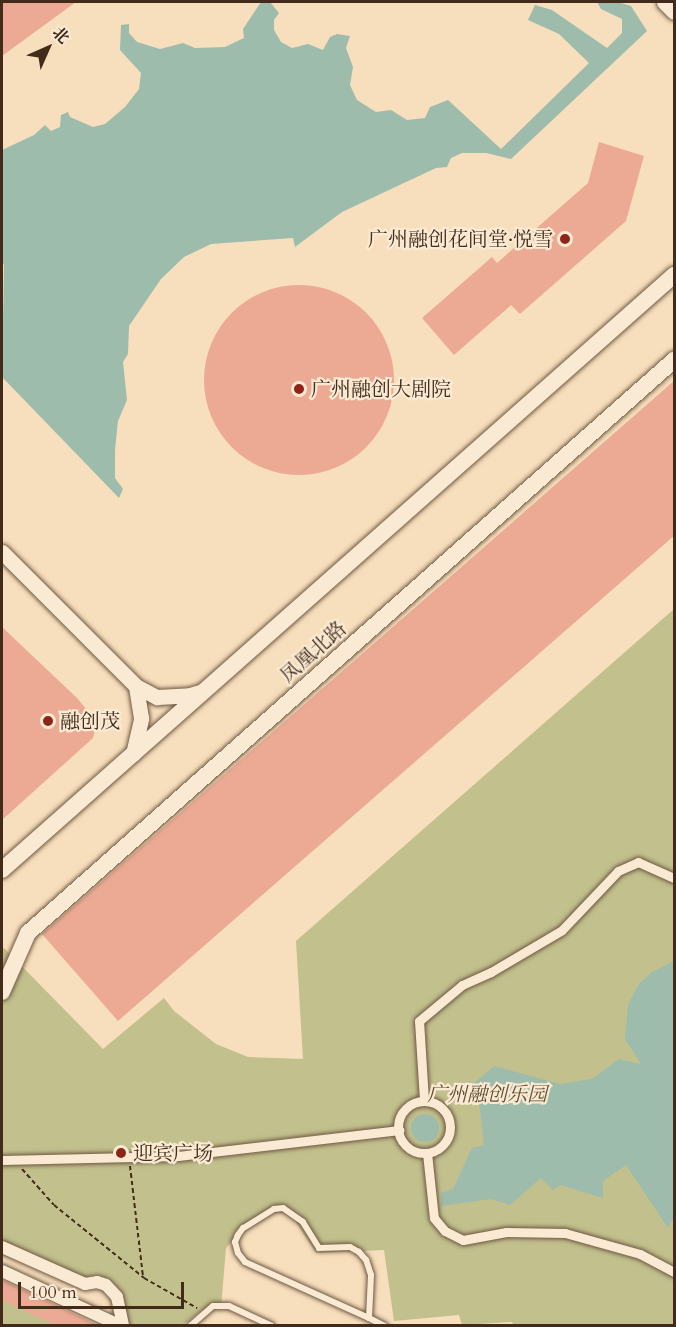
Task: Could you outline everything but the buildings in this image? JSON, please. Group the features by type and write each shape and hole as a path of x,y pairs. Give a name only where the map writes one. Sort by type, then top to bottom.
{"main road":[{"path":"2,870 675,275"},
{"name":"凤凰北路","path":"2,992 28,933 675,360"}],"street":[{"path":"664,2 675,12"},
{"path":"2,552 136,686 157,697 190,695 203,691"},
{"path":"133,754 141,718 136,686"},
{"path":"424,1101 419,1021 462,986 491,972 562,930 618,871 639,862 675,878"},
{"path":"424,1101 442,1108 450,1126 444,1144 427,1153 408,1147 399,1130 400,1118 407,1107 424,1101"},
{"path":"2,1160 178,1156 399,1130"},
{"path":"427,1153 434,1218 445,1232 463,1240 506,1232 566,1233 640,1254 675,1272"},
{"path":"2,1247 85,1284 97,1282 106,1285 117,1297 122,1326"},
{"path":"2,1271 122,1326"}],"lane":[{"path":"369,1318 371,1275 366,1260 359,1252 350,1247 319,1248 303,1222 291,1211 283,1208 274,1209 243,1228 238,1234 235,1242 238,1253 245,1262 385,1326"},
{"path":"190,1326 213,1306 229,1306 272,1326"}],"path":[{"path":"129,1157 144,1278"},
{"path":"13,1160 54,1205 144,1278 205,1313"}],"green space":[{"name":"广州融创乐园","path":"674,609 674,1325 514,1326 512,1322 462,1325 459,1315 394,1321 384,1250 316,1253 290,1213 274,1213 237,1236 226,1248 221,1308 202,1310 183,1325 129,1325 116,1290 98,1275 81,1278 2,1242 2,950 4,948 103,1049 164,998 174,1011 216,1044 248,1057 303,1059 296,941"},
{"path":"2,1295 70,1325 2,1325"}],"shaded area":[{"path":"261,2 270,2 279,13 274,20 274,30 281,42 292,48 308,44 323,50 330,37 337,34 350,36 346,48 353,67 350,85 357,100 376,112 391,110 407,120 425,118 430,107 448,100 501,149 589,63 559,34 528,20 535,5 552,10 607,48 622,33 622,19 601,9 597,2 618,2 631,6 647,31 511,159 486,153 462,153 451,158 447,167 436,168 342,212 295,247 293,238 211,244 184,257 161,279 129,326 128,354 123,362 127,400 118,421 115,450 115,478 123,489 119,498 2,377 4,265 2,261 2,150 34,135 45,125 51,131 60,127 61,115 68,112 70,117 93,127 105,124 125,107 139,89 141,73 120,50 121,25 129,24 129,33 137,42 160,49 183,43 195,48 225,47 244,38 243,29"},
{"path":"674,961 674,1217 668,1228 626,1165 603,1181 603,1198 560,1185 553,1190 541,1178 510,1205 491,1199 441,1206 441,1193 453,1189 472,1148 484,1145 479,1100 465,1101 464,1092 494,1066 560,1084 592,1079 619,1059 641,1064 625,1039 628,1005 638,985 652,972"},
{"path":"425,1114 435,1118 439,1128 435,1138 425,1142 415,1138 411,1128 415,1118"}],"place":[{"name":"广州融创花间堂·悦雪","path":"565,239"},
{"name":"广州融创大剧院","path":"299,389"},
{"name":"融创茂","path":"48,721"},
{"name":"迎宾广场","path":"121,1153"}]}
